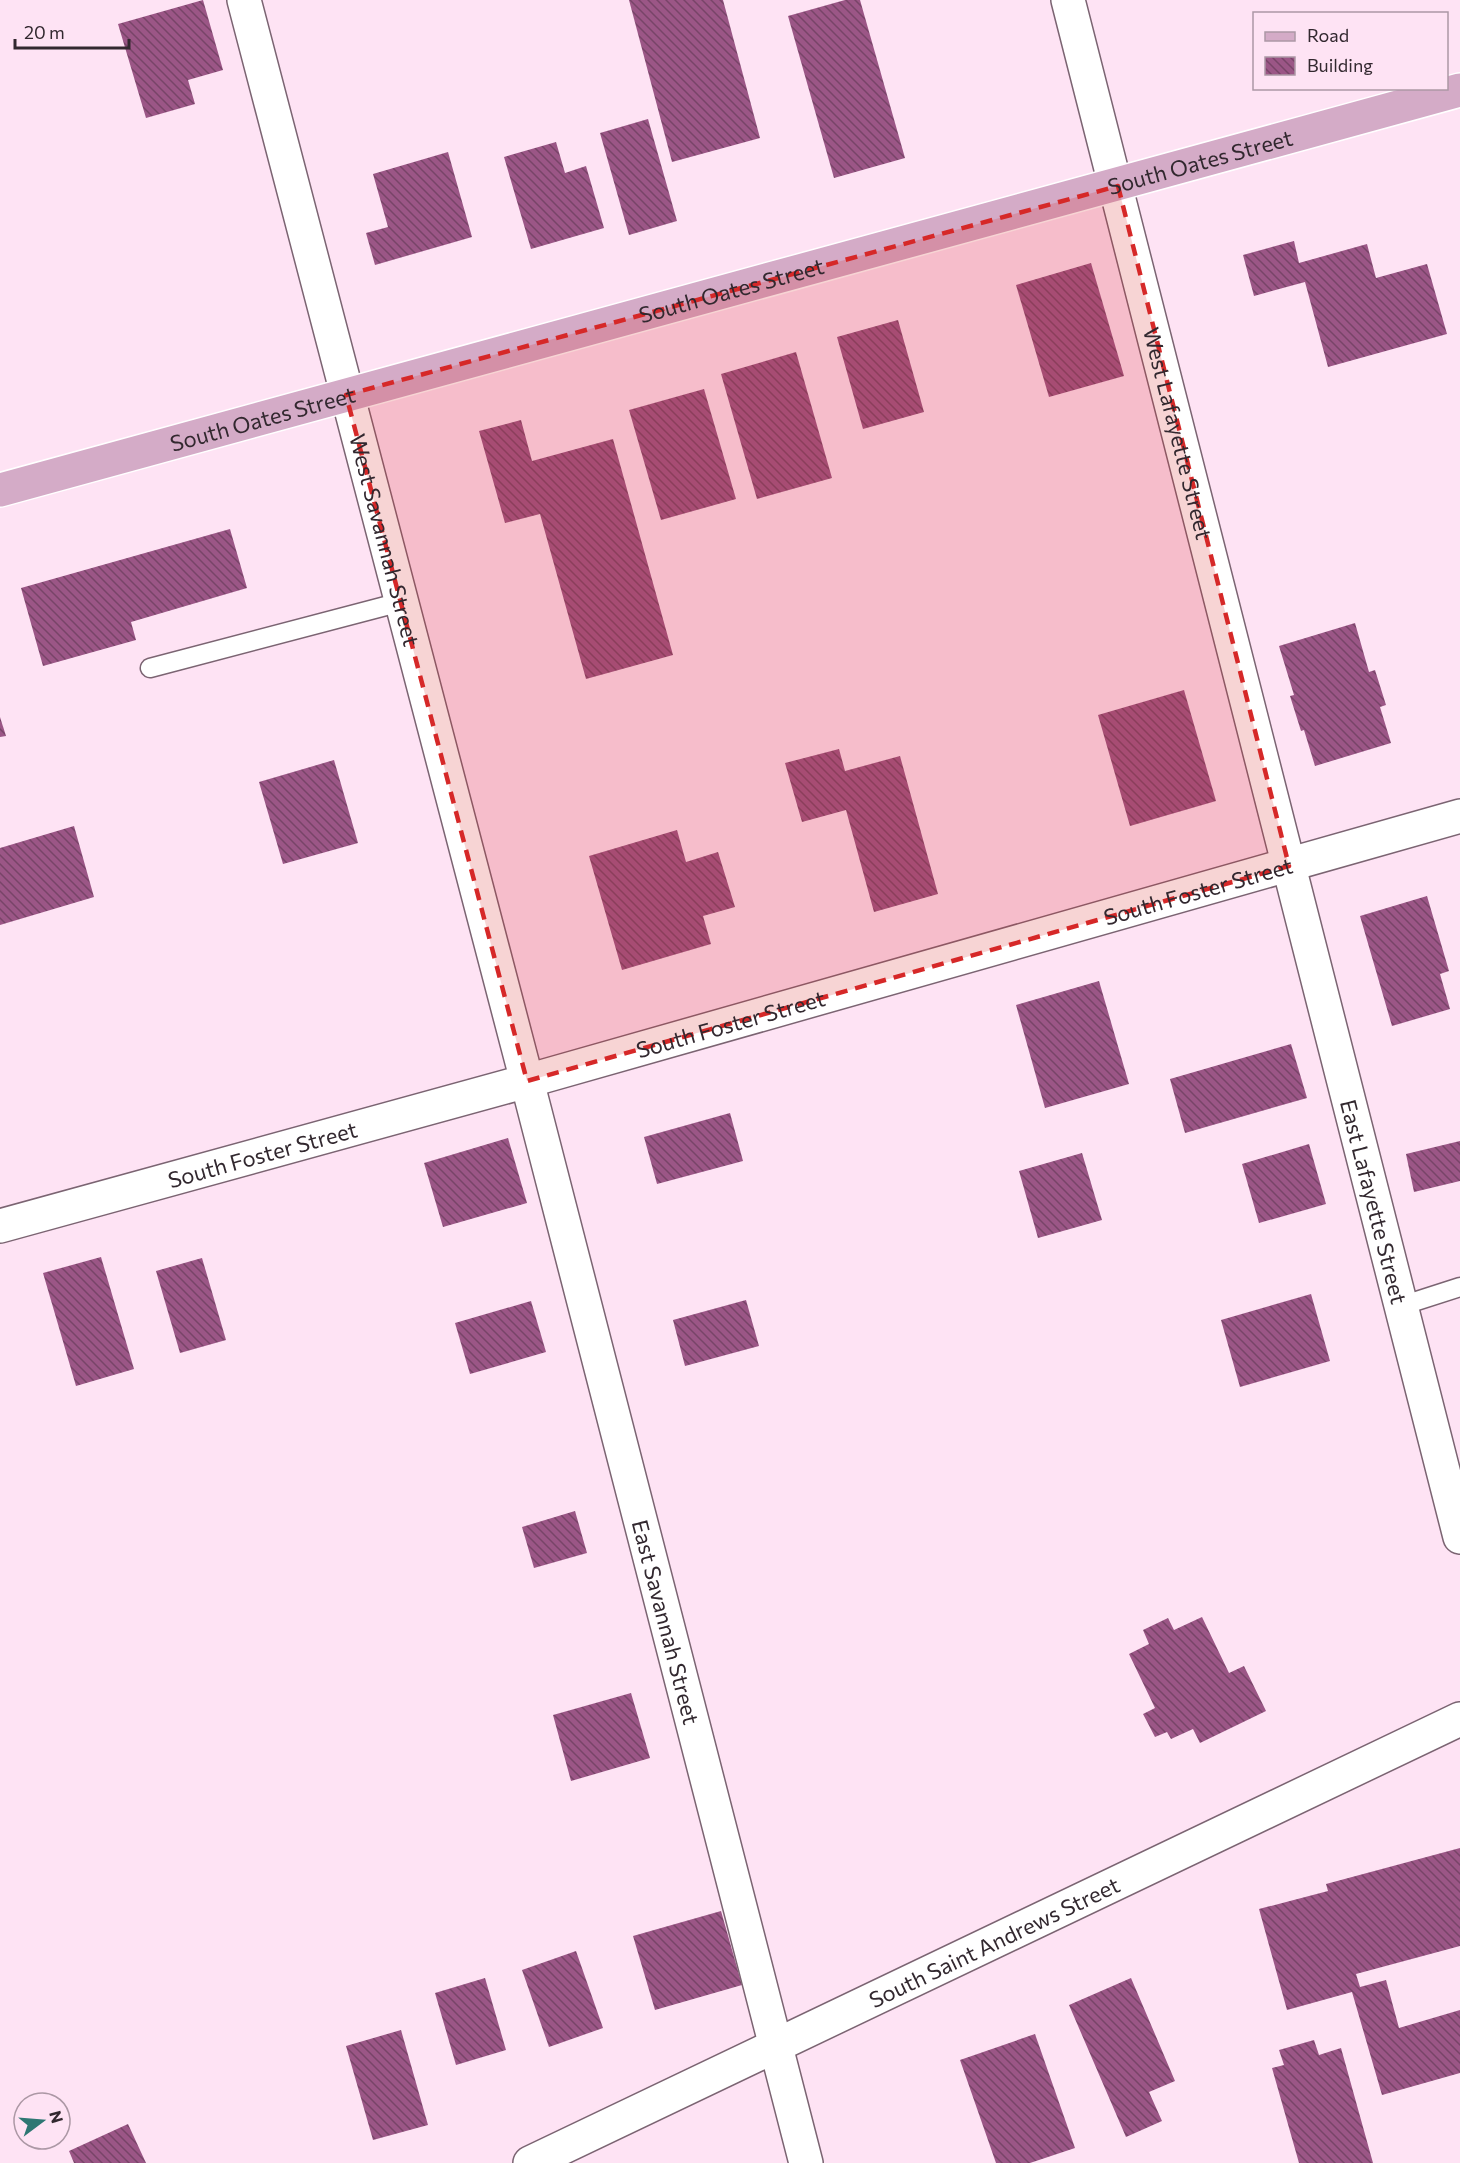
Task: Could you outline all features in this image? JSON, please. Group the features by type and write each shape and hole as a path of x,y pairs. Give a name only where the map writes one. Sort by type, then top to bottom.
{"main road":[{"name":"South Oates Street","path":"0,490 1118,186 1460,90"}],"street":[{"name":"West Savannah Street","path":"244,0 527,1081"},
{"name":"West Lafayette Street","path":"1068,0 1118,186 1288,866"},
{"name":"South Foster Street","path":"0,1226 527,1081 1460,816"},
{"name":"East Lafayette Street","path":"1288,866 1460,1537"},
{"name":"East Savannah Street","path":"527,1081 773,2046 806,2163"},
{"name":"South Saint Andrews Street","path":"530,2163 1460,1719"}],"lane":[{"path":"150,668 401,602"},
{"path":"1401,1306 1460,1287"}],"highlighted area":[{"path":"1118,186 1289,866 527,1081 346,395"}],"building":[{"path":"203,0 223,70 188,80 195,104 146,118 118,24"},
{"path":"629,0 723,0 760,138 672,162"},
{"path":"845,0 860,0 905,158 834,178 788,16"},
{"path":"648,119 677,221 629,235 600,133"},
{"path":"556,142 565,173 586,166 604,228 531,249 504,157"},
{"path":"448,152 472,237 375,265 366,233 388,227 373,174"},
{"path":"1294,241 1299,263 1367,244 1376,278 1427,264 1447,334 1328,367 1305,282 1254,296 1243,255"},
{"path":"1091,263 1124,376 1049,397 1016,285"},
{"path":"898,320 924,412 863,429 837,337"},
{"path":"796,352 832,478 757,499 721,374"},
{"path":"704,389 736,499 661,520 629,410"},
{"path":"521,420 532,461 613,439 673,655 586,679 540,514 505,523 479,431"},
{"path":"230,529 247,588 131,622 136,640 43,666 21,588"},
{"path":"1355,623 1369,672 1375,670 1386,705 1380,707 1391,743 1315,766 1290,696 1294,695 1279,646"},
{"path":"1184,690 1216,801 1130,826 1098,715"},
{"path":"0,717 6,736 0,737"},
{"path":"839,749 845,771 900,756 938,894 874,912 846,810 802,822 785,763"},
{"path":"334,760 358,843 283,864 259,782"},
{"path":"74,826 94,897 0,925 0,848"},
{"path":"677,830 686,862 718,852 735,907 703,916 711,944 622,970 589,856"},
{"path":"1427,896 1449,971 1440,974 1450,1009 1392,1026 1360,916"},
{"path":"1099,981 1129,1084 1045,1108 1016,1005"},
{"path":"1291,1044 1307,1098 1185,1133 1170,1079"},
{"path":"730,1113 743,1161 657,1184 644,1137"},
{"path":"508,1138 527,1203 443,1227 424,1163"},
{"path":"1460,1141 1460,1181 1414,1192 1406,1154"},
{"path":"1309,1144 1326,1204 1259,1223 1242,1164"},
{"path":"1082,1153 1102,1220 1038,1238 1019,1171"},
{"path":"101,1257 134,1369 76,1386 43,1273"},
{"path":"202,1258 226,1340 180,1353 156,1271"},
{"path":"1311,1294 1330,1361 1240,1387 1221,1320"},
{"path":"746,1300 759,1346 685,1366 673,1320"},
{"path":"531,1301 546,1352 470,1374 455,1323"},
{"path":"575,1511 587,1553 534,1568 522,1527"},
{"path":"1202,1617 1229,1673 1244,1666 1266,1711 1200,1743 1193,1729 1171,1739 1167,1732 1155,1737 1143,1714 1155,1708 1129,1654 1149,1644 1143,1630 1168,1618 1174,1630"},
{"path":"631,1693 650,1758 571,1781 553,1715"},
{"path":"1460,1848 1460,1946 1356,1974 1360,1987 1386,1980 1399,2028 1460,2010 1460,2073 1382,2095 1352,1992 1287,2010 1259,1909 1328,1891 1326,1884"},
{"path":"721,1911 742,1985 655,2010 633,1936"},
{"path":"576,1951 603,2028 549,2047 522,1970"},
{"path":"485,1978 506,2050 456,2065 435,1993"},
{"path":"1131,1978 1175,2081 1149,2092 1162,2121 1126,2137 1069,2005"},
{"path":"401,2030 428,2125 373,2140 346,2046"},
{"path":"1035,2034 1075,2148 1030,2163 996,2163 960,2060"},
{"path":"1314,2040 1319,2055 1341,2048 1373,2163 1299,2163 1272,2068 1284,2065 1279,2050"},
{"path":"128,2124 146,2163 74,2163 69,2151"}]}
